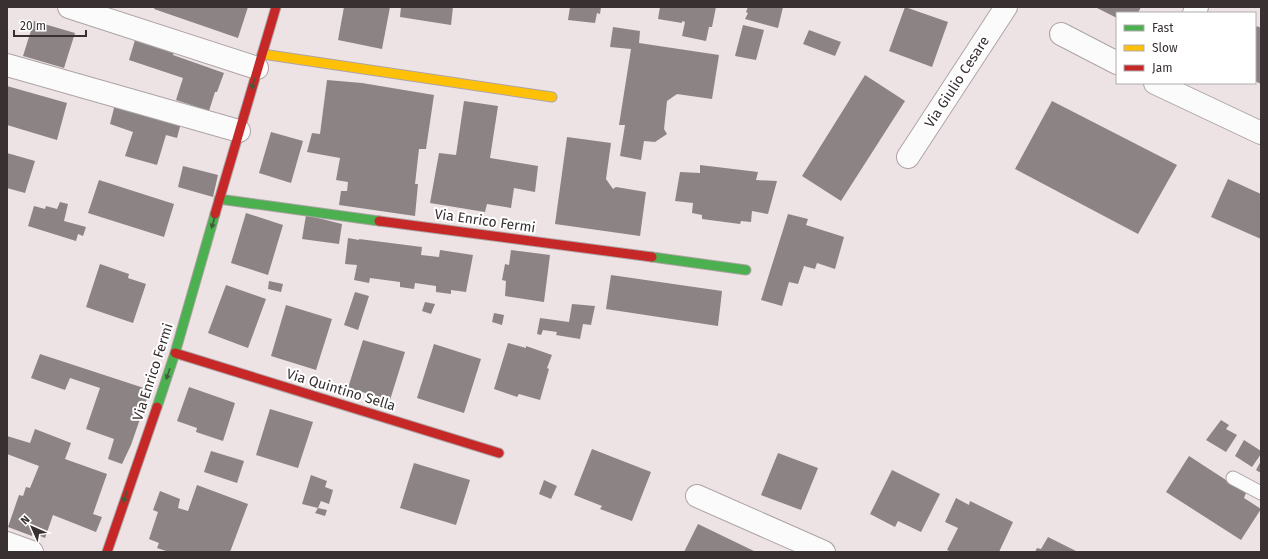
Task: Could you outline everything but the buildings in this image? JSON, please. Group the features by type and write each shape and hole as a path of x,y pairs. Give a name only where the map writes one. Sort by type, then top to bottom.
{"street":[{"path":"69,7 259,61 552,97"},
{"name":"Via Enrico Fermi","path":"107,552 175,353 276,7"},
{"name":"Via Giulio Cesare","path":"908,157 1006,7"},
{"path":"1061,34 1116,62"},
{"path":"7,65 239,131"},
{"path":"1159,84 1261,133"},
{"name":"Via Enrico Fermi","path":"219,199 746,270"},
{"name":"Via Quintino Sella","path":"175,353 499,453"},
{"path":"697,496 824,552"},
{"path":"7,543 32,552"}],"lane":[{"path":"1233,478 1261,494"}],"traffic: fast":[{"path":"219,199 379,221"},
{"path":"157,407 175,353 215,214"},
{"path":"652,257 746,270"}],"traffic: slow":[{"path":"262,54 552,97"}],"traffic: jam":[{"path":"215,214 276,7"},
{"path":"379,221 652,257"},
{"path":"175,353 499,453"},
{"path":"107,552 157,407"}]}
